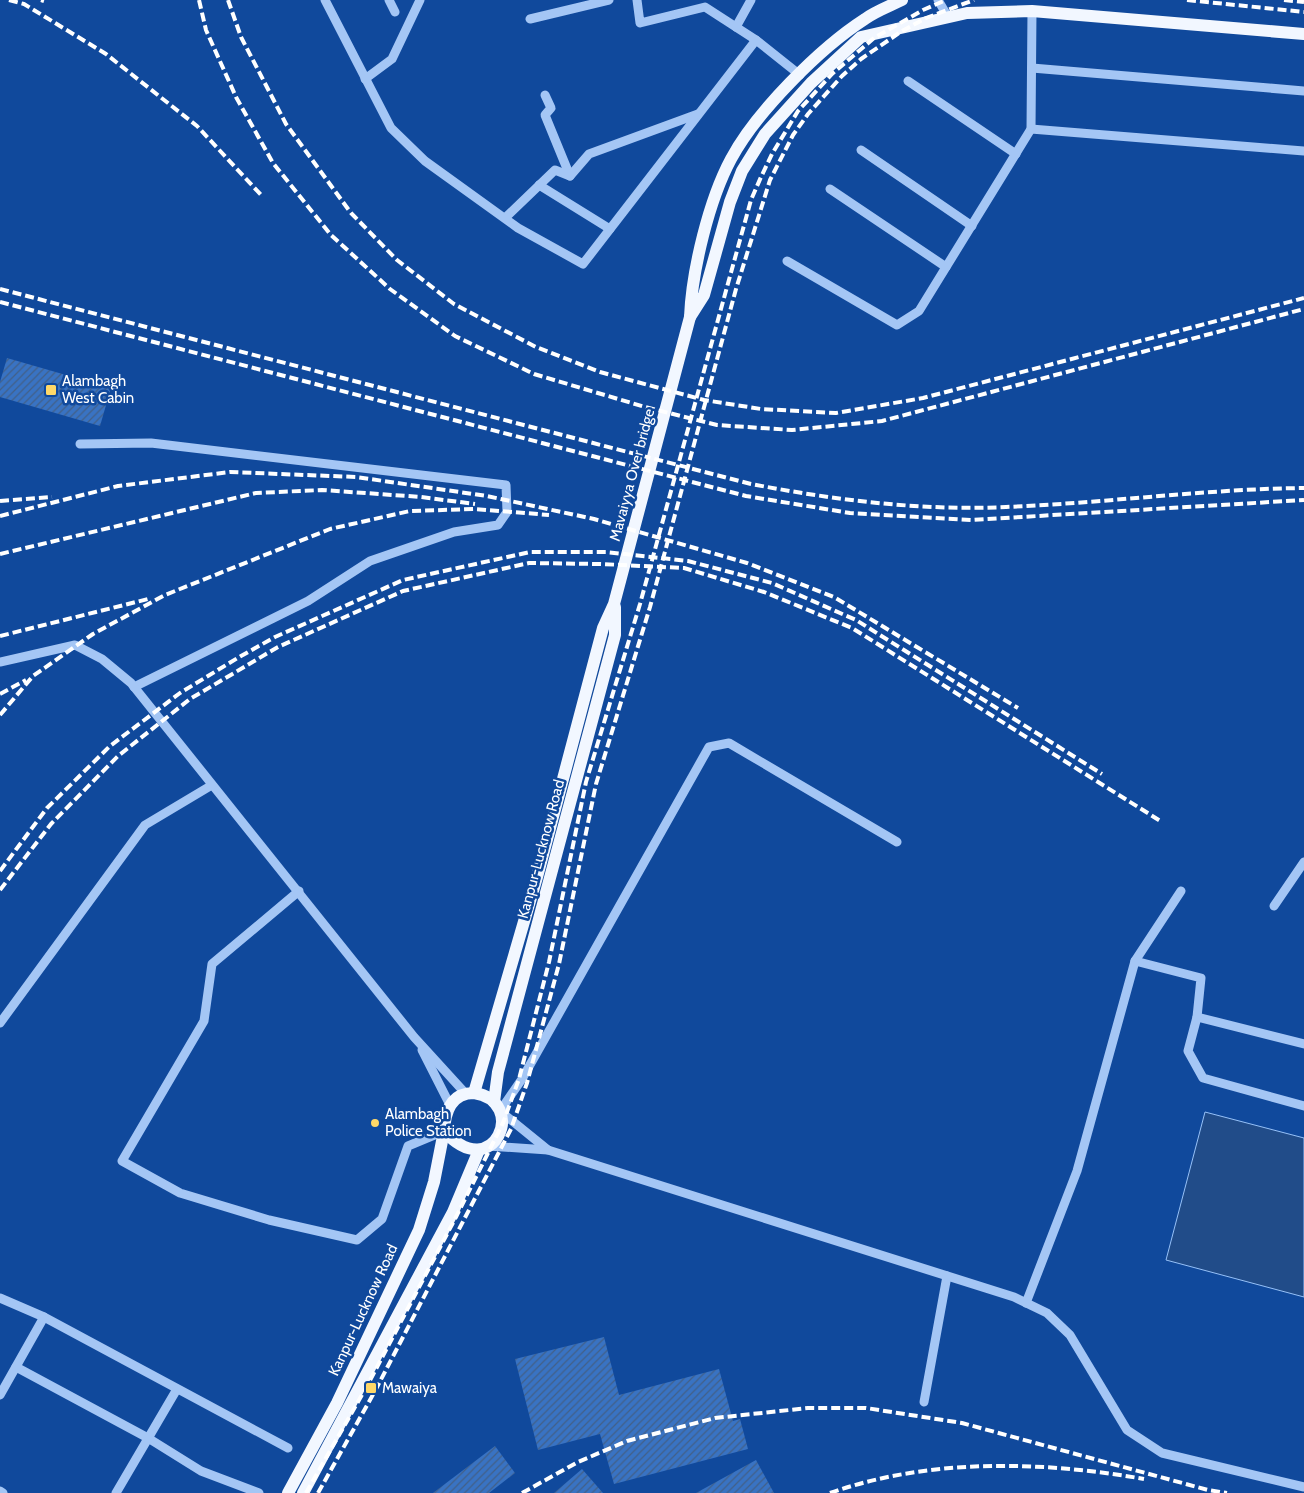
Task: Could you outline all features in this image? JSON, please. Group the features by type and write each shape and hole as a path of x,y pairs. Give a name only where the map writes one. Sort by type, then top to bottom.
{"main road":[{"path":"690,317 694,279 715,198 731,159 753,125 826,48 865,19 902,0"},
{"path":"690,317 704,295 730,202 742,171 765,134 811,83 861,37 967,13 1032,11 1304,34"},
{"name":"Mavaiyya Over bridge","path":"622,576 690,317"},
{"name":"Kanpur-Lucknow Road","path":"470,1094 538,877 602,628 614,604 622,576"},
{"name":"Kanpur-Lucknow Road","path":"303,1493 450,1218 483,1148 499,1135 502,1119 497,1106 498,1072 615,634 614,604"},
{"path":"450,1105 470,1094 481,1094 497,1106"},
{"name":"Kanpur-Lucknow Road","path":"288,1493 337,1403 419,1230 434,1182 444,1132 445,1117 450,1105"},
{"path":"444,1132 459,1146 483,1148"}],"street":[{"path":"325,0 391,128 425,161 505,218 583,264 756,40"},
{"path":"390,0 395,12"},
{"path":"365,79 392,59 420,0"},
{"path":"530,19 609,0"},
{"path":"637,0 640,23 705,7 756,40 800,75"},
{"path":"736,27 751,0"},
{"path":"938,0 948,18"},
{"path":"787,261 897,325 920,311 1032,129 1032,11"},
{"path":"1032,68 1304,91"},
{"path":"908,81 1016,154"},
{"path":"545,95 551,108 545,115 570,176"},
{"path":"570,176 589,154 698,114"},
{"path":"1032,129 1304,151"},
{"path":"861,150 972,226"},
{"path":"505,218 555,170 570,176"},
{"path":"539,185 610,229"},
{"path":"830,189 946,267"},
{"path":"80,444 151,443 506,485 507,512 498,526 454,532 370,560 308,601 134,687"},
{"path":"0,662 75,645 102,659 134,687 414,1037 470,1094"},
{"path":"548,1150 497,1106 522,1080 709,748 729,743 897,842"},
{"path":"0,1022 145,825 212,785"},
{"path":"1274,906 1304,862"},
{"path":"299,891 212,964 204,1021 122,1162 180,1193 269,1220 356,1240 382,1218 408,1146 444,1132"},
{"path":"1026,1303 1077,1171 1135,961 1181,892"},
{"path":"1135,961 1201,978 1197,1017 1188,1051 1203,1078 1304,1106"},
{"path":"1197,1017 1304,1044"},
{"path":"414,1037 450,1105"},
{"path":"483,1148 548,1150 1014,1297 1047,1313 1070,1335 1127,1430 1162,1453 1304,1487"},
{"path":"924,1402 947,1276"},
{"path":"0,1298 44,1317 288,1448"},
{"path":"0,1395 44,1317"},
{"path":"16,1367 148,1438 201,1471 259,1493"},
{"path":"116,1493 177,1389"}],"water":[{"path":"1205,1112 1304,1138 1304,1297 1166,1260"}],"building":[{"path":"7,358 111,388 100,426 0,397 0,382"},
{"path":"604,1337 619,1395 719,1369 733,1421 740,1419 748,1449 614,1484 600,1434 538,1450 515,1359"},
{"path":"495,1446 515,1473 489,1493 433,1493"},
{"path":"756,1460 774,1493 696,1493"},
{"path":"582,1469 603,1493 554,1493"}],"railway":[{"path":"9,0 24,4 106,54 197,126 262,196"},
{"path":"199,0 206,30 236,97 273,163 331,235 390,289 455,336 534,374 645,407 717,425 792,430 882,421 1304,309"},
{"path":"228,0 241,37 286,124 351,213 397,260 454,304 536,347 600,372 704,400 761,409 836,413 923,398 1304,298"},
{"path":"306,1493 367,1386 456,1217 503,1123 519,1079 549,962 586,782 640,604 751,200 772,154 798,111 832,74 874,38 923,10 946,0"},
{"path":"318,1493 375,1391 511,1129 527,1083 559,964 596,784 650,607 736,289 770,180 793,135 808,114 842,76 861,59 902,31 926,18 974,0"},
{"path":"1187,0 1304,12"},
{"path":"1284,0 1304,2"},
{"path":"0,289 751,484 814,495 910,506 974,508 1304,488"},
{"path":"0,302 746,496 850,513 971,520 1304,500"},
{"path":"0,516 118,486 230,472 356,477 487,496 594,519 747,563 834,597 1018,708"},
{"path":"0,554 256,493 322,490 421,497 475,504"},
{"path":"0,501 52,497"},
{"path":"0,715 33,676 93,634 165,595 330,529 410,511 475,509 549,515"},
{"path":"0,871 47,808 110,746 180,693 241,656 275,637 403,580 530,552 606,552 688,561 772,583 856,620 1102,774"},
{"path":"0,890 51,824 118,756 190,699 278,647 403,591 529,563 684,568 764,592 852,628 1162,822"},
{"path":"0,636 148,599"},
{"path":"0,694 26,680"},
{"path":"522,1493 578,1462 627,1441 715,1418 808,1408 866,1408 962,1423 1208,1490 1227,1493"},
{"path":"830,1493 906,1474 946,1468 986,1466 1066,1469 1144,1479"}],"place":[{"name":"Alambagh West Cabin","path":"51,390"},
{"name":"Alambagh Police Station","path":"375,1123"},
{"name":"Mawaiya","path":"371,1388"}]}
